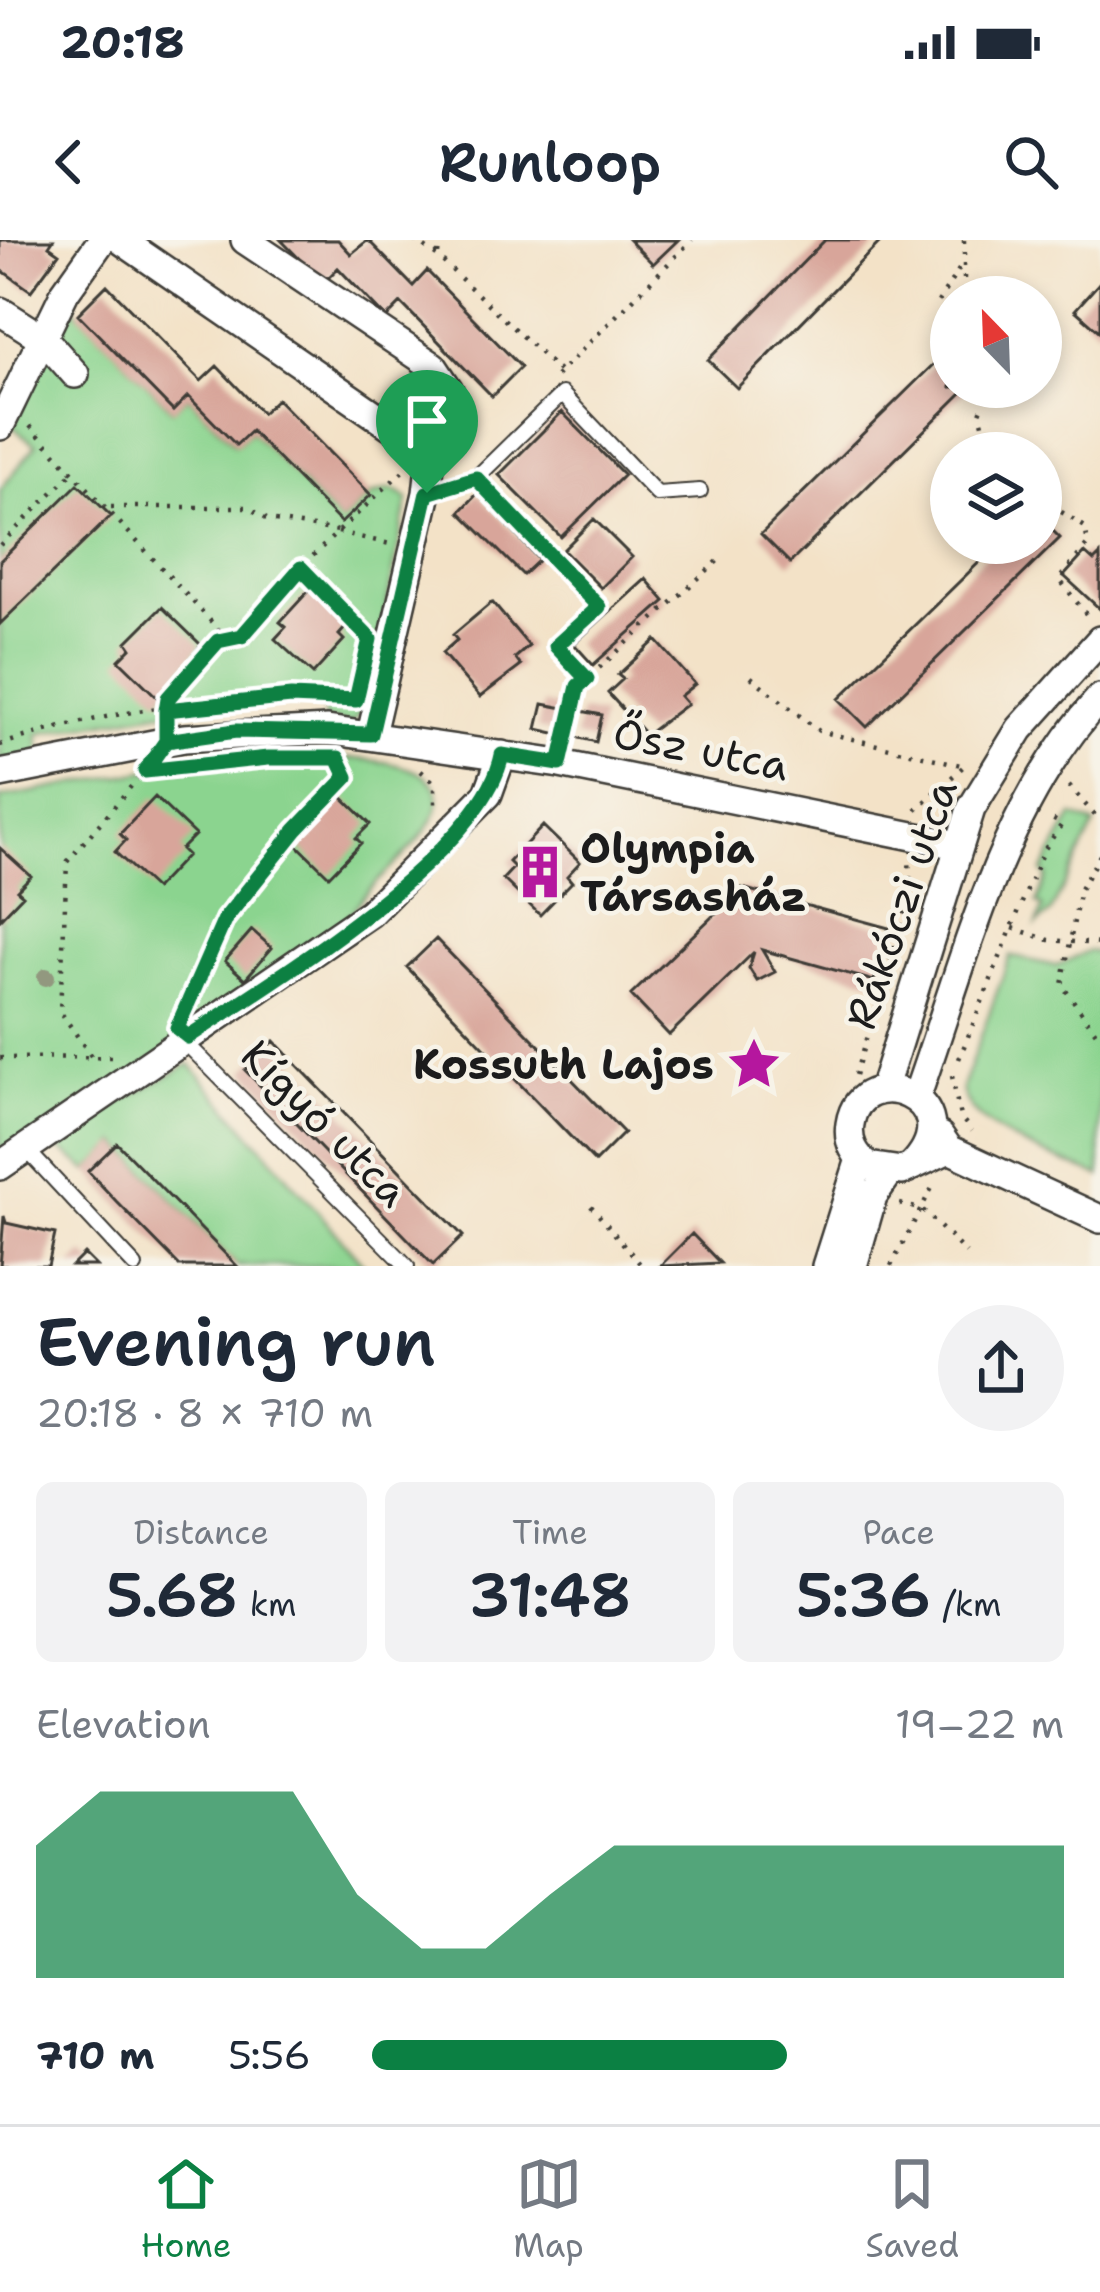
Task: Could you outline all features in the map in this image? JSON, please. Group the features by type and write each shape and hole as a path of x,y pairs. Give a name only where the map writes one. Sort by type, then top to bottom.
{"street":[{"path":"10,421 65,292 102,240"},
{"path":"122,240 397,430 415,441 433,439"},
{"path":"245,240 441,373 449,400 433,439 427,493 371,734"},
{"path":"0,311 44,340 75,374"},
{"name":"Rákóczi utca","path":"826,1266 860,1159 851,1147 850,1118 858,1105 883,1090 957,845 1003,752 1096,632"},
{"name":"Rákóczi utca","path":"853,1266 873,1196 926,1151 932,1132 922,1105 1025,804 1100,698"},
{"name":"Ősz utca","path":"0,774 236,731 339,745 371,734 560,764 957,845"},
{"name":"Kígyó utca","path":"0,1166 338,938 399,888 488,794 502,755"},
{"name":"Rákóczi utca","path":"883,1090 922,1105"},
{"path":"922,1105 949,1150 1100,1219"},
{"path":"860,1159 901,1169 949,1150"}],"lane":[{"path":"427,493 476,478 562,394 657,494 700,490"},
{"name":"Kígyó utca","path":"186,1039 407,1266"},
{"path":"25,1148 135,1266"}],"path":[{"path":"415,240 560,372"},
{"path":"438,257 439,240"},
{"path":"548,382 692,240"},
{"path":"964,240 964,276"},
{"path":"955,276 964,262"},
{"path":"10,421 75,470 219,630 218,641 168,698 166,741 67,862 60,1011 92,1056"},
{"path":"218,641 242,636 301,568 406,468"},
{"path":"2,541 75,470"},
{"path":"476,478 599,607 556,646 587,679"},
{"path":"111,507 248,507 268,520 390,544"},
{"path":"1062,512 1085,526 1088,544 1059,579 1096,632"},
{"path":"560,764 578,686 720,559"},
{"path":"301,568 370,639"},
{"path":"751,676 819,731 965,766"},
{"path":"0,745 74,724 166,710 291,697 356,700 361,680"},
{"path":"339,745 356,760"},
{"path":"186,1039 177,1028 225,919 296,830 347,777 339,745"},
{"path":"125,776 227,762"},
{"path":"407,768 424,771 435,783 439,801 432,819"},
{"path":"1065,782 1100,821"},
{"path":"980,1140 960,1118 952,1075 1042,853 1061,824"},
{"path":"1100,855 1080,889 1062,985 1100,1038"},
{"path":"1012,928 1100,944"},
{"path":"0,1047 12,1056"},
{"path":"0,1058 158,1058"},
{"path":"592,1206 642,1266"},
{"path":"891,1266 898,1244 923,1210 966,1253"}],"green space":[{"path":"69,303 172,410 188,396 235,445 251,431 341,523 371,495 392,489 408,499 367,703 352,724 324,720 326,700 157,712 38,734 41,756 0,774 0,490 36,445 12,426"},
{"path":"268,758 386,762 414,770 433,783 438,803 426,830 368,891 339,936 0,1166 0,798 145,771"},
{"path":"1073,816 1095,824 1051,912 1037,924 1043,907 1037,903 1047,876 1042,872"},
{"path":"1089,951 1100,953 1100,1176 998,1131 968,1104 962,1088 1010,956 1056,966"},
{"path":"190,1064 365,1266 237,1266 118,1143 88,1171 49,1140"}],"building":[{"path":"0,240 53,240 49,246 59,253 31,291 0,269"},
{"path":"281,240 338,240 351,254 368,240 413,286 427,271 521,367 492,396 401,303 386,318 338,268 323,283"},
{"path":"629,240 678,240 653,264"},
{"path":"825,240 882,240 737,388 708,360"},
{"path":"1100,282 1100,332 1075,310"},
{"path":"107,285 201,381 217,366 262,413 277,399 371,495 341,523 251,431 236,445 188,396 173,411 78,314"},
{"path":"930,368 930,408 947,408 790,563 761,534"},
{"path":"562,412 624,475 561,537 499,475"},
{"path":"78,484 111,516 0,624 0,561"},
{"path":"478,493 539,560 523,575 460,512"},
{"path":"594,519 632,557 601,588 563,550"},
{"path":"1085,553 1094,561 1100,555 1100,609 1064,576"},
{"path":"977,564 1033,564 867,727 839,699"},
{"path":"646,579 665,601 593,665 574,644"},
{"path":"314,585 352,620 339,635 344,640 313,674 275,639 286,627 280,622"},
{"path":"492,602 529,646 515,658 521,666 480,697 442,653 457,640 453,635"},
{"path":"162,607 201,645 160,700 119,660 131,648 127,642"},
{"path":"656,640 695,684 680,696 687,704 646,735 608,693 623,679 618,675"},
{"path":"543,704 564,708 559,734 537,729"},
{"path":"581,711 602,715 596,742 575,737"},
{"path":"332,787 370,824 356,838 361,843 329,876 292,840 303,828 298,823"},
{"path":"155,797 195,835 181,849 187,855 155,889 115,852 126,840 120,834"},
{"name":"Olympia Társasház","path":"543,826 580,862 567,876 572,882 540,915 503,879 514,867 509,862"},
{"path":"0,848 31,876 17,890 23,895 0,919"},
{"path":"742,888 889,928 874,981 762,950 775,972 757,981 749,968 754,952 669,1035 631,995"},
{"path":"252,930 272,948 245,979 225,961"},
{"path":"436,939 624,1133 595,1162 407,967"},
{"path":"274,1041 463,1236 433,1265 245,1070"},
{"path":"117,1143 237,1266 180,1266 116,1201 88,1171"},
{"path":"4,1216 6,1223 55,1234 48,1266 0,1266"},
{"path":"692,1234 720,1263 660,1266"},
{"path":"84,1254 96,1266 72,1266"}],"place":[{"name":"Olympia Társasház","path":"540,872"},
{"name":"Kossuth Lajos","path":"754,1064"}],"route":[{"path":"427,493 371,734 236,731 166,741 166,710 166,708 168,698 218,641 242,636 301,568 370,639 356,700 291,697 166,710 166,741 145,771 268,758 338,758 347,777 296,830 225,919 177,1028 188,1037 338,938 399,888 488,794 502,755 560,764 578,686 587,679 556,646 599,607 476,478 427,493"}]}
